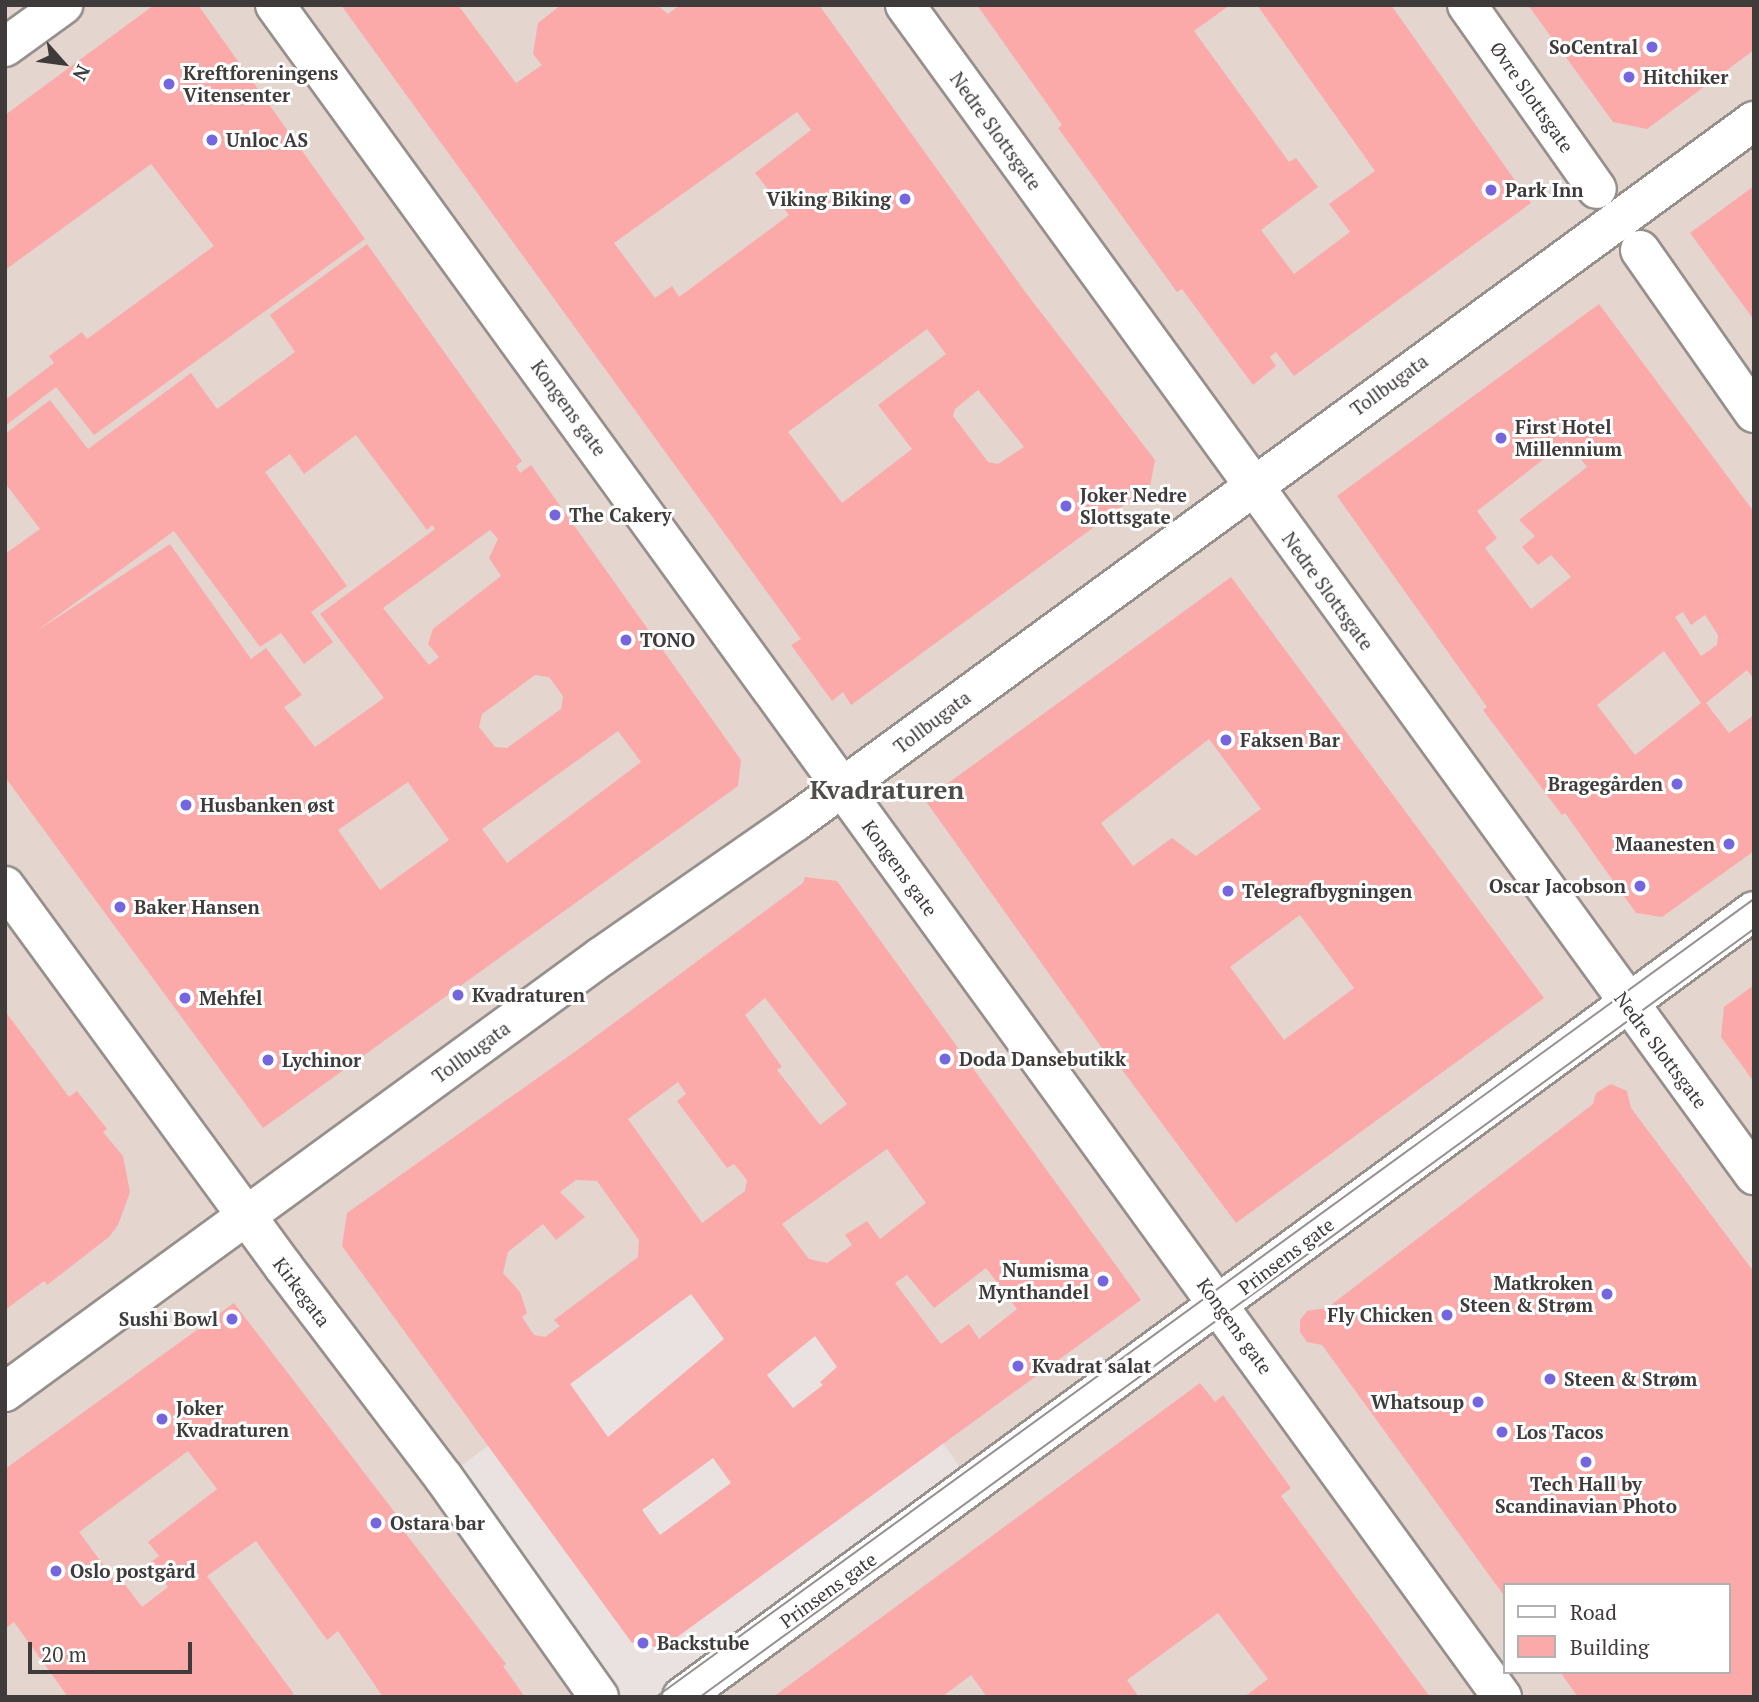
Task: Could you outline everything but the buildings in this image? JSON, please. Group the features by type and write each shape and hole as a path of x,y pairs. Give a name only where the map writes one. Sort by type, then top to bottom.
{"street":[{"path":"5,47 63,5"},
{"name":"Kongens gate","path":"275,5 1502,1697"},
{"name":"Nedre Slottsgate","path":"905,5 1627,1005 1754,1175"},
{"name":"Øvre Slottsgate","path":"1467,5 1597,189"},
{"name":"Tollbugata","path":"5,1392 1754,121"},
{"path":"1640,250 1754,413"},
{"name":"Kirkegata","path":"5,886 444,1478 599,1697"},
{"name":"Prinsens gate","path":"682,1697 1754,911"}],"shaded area":[{"path":"5,5 1754,5 1754,1697 682,1697 972,1484 943,1443 815,1336 795,1352 731,1264 445,1478 599,1697 5,1697"}],"tram line":[{"path":"656,1697 1754,899"},
{"path":"700,1697 1754,929"}],"place":[{"name":"SoCentral","path":"1652,47"},
{"name":"Hitchiker","path":"1629,77"},
{"name":"Kreftforeningens Vitensenter","path":"169,84"},
{"name":"Unloc AS","path":"212,140"},
{"name":"Park Inn","path":"1491,190"},
{"name":"Viking Biking","path":"905,199"},
{"name":"First Hotel Millennium","path":"1501,438"},
{"name":"Joker Nedre Slottsgate","path":"1066,506"},
{"name":"The Cakery","path":"555,515"},
{"name":"TONO","path":"626,640"},
{"name":"Faksen Bar","path":"1226,740"},
{"name":"Bragegården","path":"1677,784"},
{"name":"Husbanken øst","path":"186,805"},
{"name":"Maanesten","path":"1729,844"},
{"name":"Oscar Jacobson","path":"1640,886"},
{"name":"Telegrafbygningen","path":"1228,891"},
{"name":"Baker Hansen","path":"120,907"},
{"name":"Kvadraturen","path":"458,995"},
{"name":"Mehfel","path":"185,998"},
{"name":"Doda Dansebutikk","path":"945,1059"},
{"name":"Lychinor","path":"268,1060"},
{"name":"Numisma Mynthandel","path":"1103,1281"},
{"name":"Matkroken Steen & Strøm","path":"1607,1294"},
{"name":"Fly Chicken","path":"1447,1315"},
{"name":"Sushi Bowl","path":"232,1319"},
{"name":"Kvadrat salat","path":"1018,1366"},
{"name":"Steen & Strøm","path":"1550,1379"},
{"name":"Whatsoup","path":"1478,1402"},
{"name":"Joker Kvadraturen","path":"162,1419"},
{"name":"Los Tacos","path":"1502,1432"},
{"name":"Tech Hall by Scandinavian Photo","path":"1586,1462"},
{"name":"Ostara bar","path":"376,1523"},
{"name":"Oslo postgård","path":"56,1571"},
{"name":"Backstube","path":"643,1643"}],"district":[{"name":"Kvadraturen","path":"887,790"}]}
